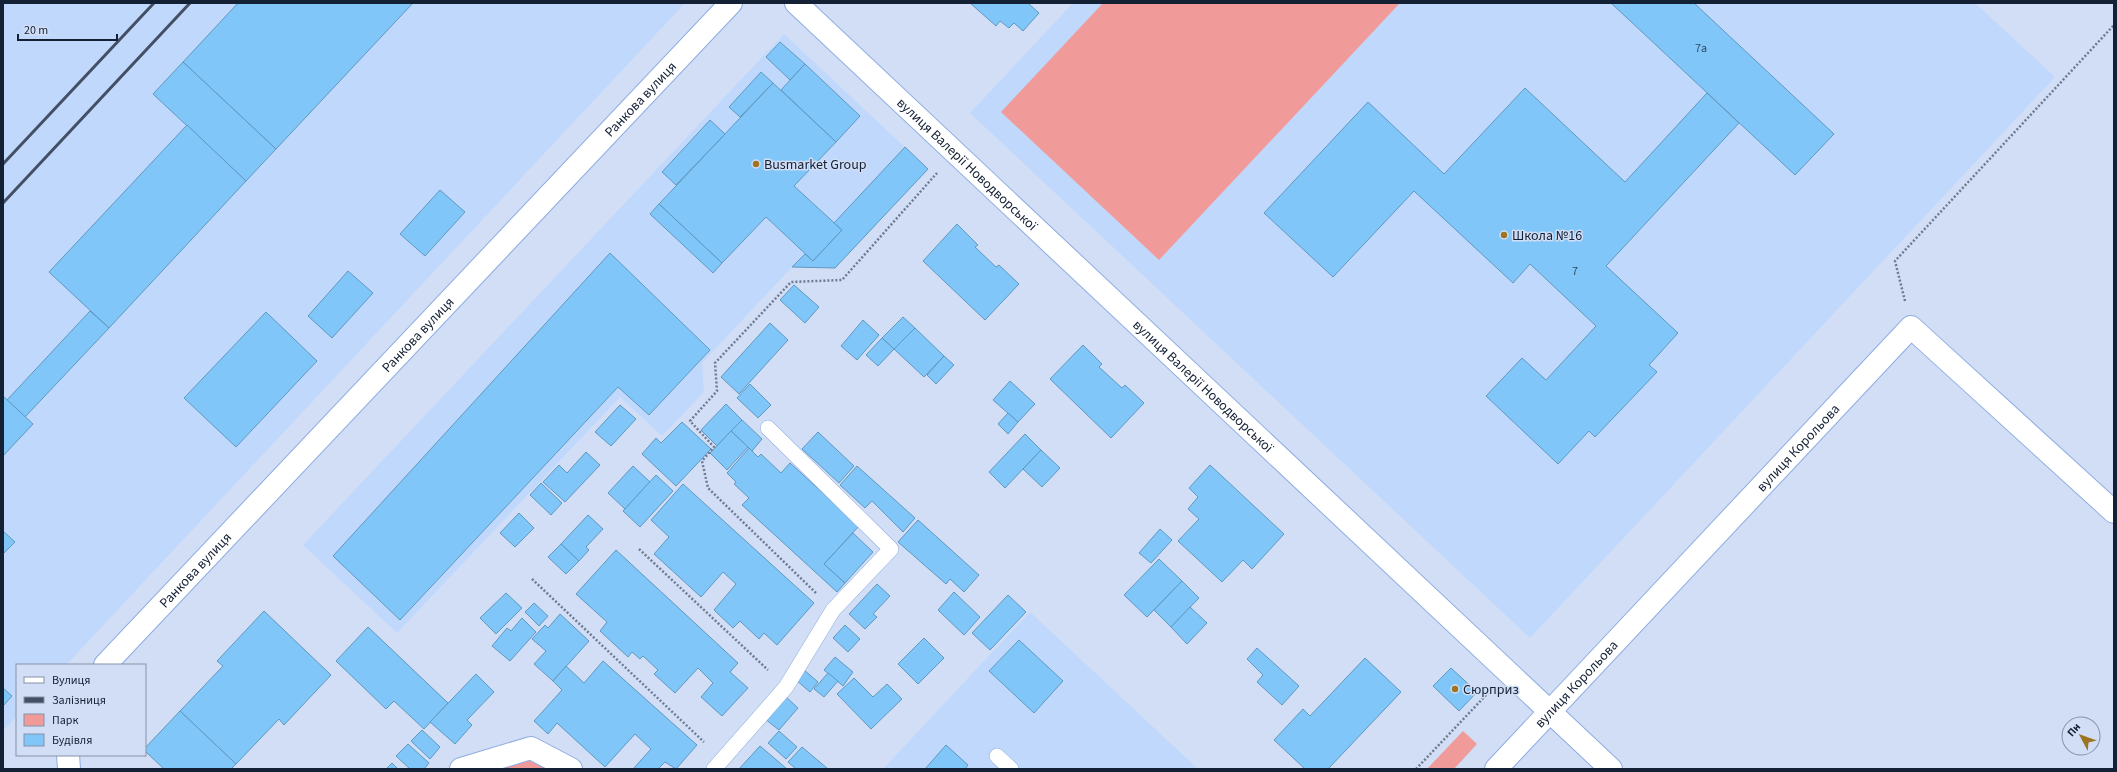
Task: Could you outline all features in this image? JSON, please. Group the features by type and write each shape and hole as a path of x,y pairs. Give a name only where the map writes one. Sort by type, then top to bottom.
{"street":[{"name":"Ранкова вулиця","path":"106,664 730,3"},
{"name":"вулиця Валерії Новодворської","path":"796,3 1611,769"},
{"path":"1911,327 2114,512"},
{"name":"вулиця Корольова","path":"1496,769 1911,327"},
{"path":"461,769 531,748 571,769"},
{"path":"68,756 69,769"}],"lane":[{"path":"718,764 786,687 833,610 891,549 768,428"},
{"path":"997,756 1011,769"}],"path":[{"path":"1911,327 1895,261 2114,25"},
{"path":"833,610 708,488 702,461 714,447 690,421 717,391 715,363 791,282 842,280 955,152"},
{"path":"639,549 786,687"},
{"path":"532,579 718,764"},
{"path":"1416,769 1508,671"}],"shaded area":[{"path":"3,3 685,3 67,664 16,664 16,717 3,731"},
{"name":"Школа №16","path":"1073,3 1975,3 2055,77 1530,638 970,113"},
{"path":"784,34 928,169 835,268 792,267 702,363 704,392 662,436 620,397 397,633 303,545"},
{"path":"1030,612 1198,769 883,769"}],"green space":[{"path":"1103,3 1400,3 1159,260 1001,112"},
{"path":"1463,731 1477,744 1454,769 1427,769"},
{"path":"531,757 553,769 490,769"}],"building":[{"path":"238,3 413,3 276,149 183,62"},
{"path":"970,3 1030,3 1029,4 1039,13 1023,31 1014,23 1009,28 1000,21 996,26"},
{"path":"1611,3 1694,3 1834,134 1795,175"},
{"path":"780,42 805,64 790,80 766,57"},
{"path":"183,62 276,149 246,181 153,94"},
{"path":"805,64 860,116 836,142 781,90"},
{"path":"761,72 773,83 740,117 729,107"},
{"name":"Busmarket Group","path":"773,83 836,142 794,186 842,230 813,261 766,217 722,263 659,204"},
{"path":"1525,88 1625,182 1707,93 1739,123 1606,266 1678,333 1649,365 1657,372 1595,437 1589,431 1558,464 1486,396 1522,358 1546,380 1596,326 1530,264 1513,283 1414,191 1333,277 1264,213 1368,102 1444,174"},
{"path":"710,120 725,134 676,185 662,172"},
{"path":"187,125 246,181 109,328 49,272"},
{"path":"905,147 928,169 835,268 792,267 805,254 813,261 842,230 834,223"},
{"path":"440,190 465,212 425,256 400,234"},
{"path":"659,204 722,263 713,273 650,214"},
{"path":"957,224 978,245 975,247 996,267 999,265 1019,284 985,320 923,261"},
{"path":"610,253 710,350 649,415 618,387 400,620 333,556"},
{"path":"348,271 373,293 332,338 308,316"},
{"path":"794,285 819,307 805,323 780,300"},
{"path":"90,311 109,328 25,417 7,400"},
{"path":"266,312 317,361 236,447 184,398"},
{"path":"903,317 915,328 894,349 882,338"},
{"path":"863,320 879,335 857,360 841,346"},
{"path":"770,323 788,340 739,394 721,377"},
{"path":"915,328 944,356 924,377 894,349"},
{"path":"882,338 894,349 878,366 866,355"},
{"path":"1083,345 1102,364 1099,367 1122,388 1125,385 1144,403 1111,438 1050,379"},
{"path":"944,356 954,365 936,384 927,375"},
{"path":"1010,381 1035,404 1018,422 993,400"},
{"path":"750,384 771,405 758,418 737,398"},
{"path":"3,396 33,424 3,456"},
{"path":"726,404 742,420 717,446 701,430"},
{"path":"620,405 636,419 611,446 595,432"},
{"path":"1008,413 1018,422 1008,434 998,424"},
{"path":"742,420 762,439 752,451 731,431"},
{"path":"682,422 711,449 676,486 642,454 656,438 661,443"},
{"path":"731,431 748,447 727,470 710,453"},
{"path":"818,432 854,466 839,483 802,449"},
{"path":"1025,434 1041,450 1005,488 989,472"},
{"path":"749,448 758,457 761,454 781,473 790,463 859,526 824,564 845,583 837,592 742,505 749,498 734,484 736,482 727,473"},
{"path":"1041,450 1060,468 1042,487 1023,469"},
{"path":"586,452 600,465 565,502 543,482 559,465 567,473"},
{"path":"1210,465 1284,534 1252,569 1243,560 1222,582 1178,541 1199,519 1188,509 1198,497 1189,488"},
{"path":"633,466 650,482 625,509 608,493"},
{"path":"857,466 915,518 903,532 872,501 865,508 840,485"},
{"path":"656,475 673,491 640,527 623,511"},
{"path":"541,483 562,503 551,515 530,495"},
{"path":"683,484 814,603 777,645 764,633 759,639 740,621 733,628 714,610 736,584 723,572 701,597 654,554 669,537 651,520"},
{"path":"519,513 534,528 515,547 500,533"},
{"path":"588,515 603,529 586,547 589,550 579,561 561,544"},
{"path":"918,520 979,575 964,592 950,579 946,584 898,542"},
{"path":"1160,529 1172,540 1151,563 1139,553"},
{"path":"3,531 15,542 3,554"},
{"path":"853,533 873,552 845,583 824,564"},
{"path":"561,544 579,561 566,574 548,557"},
{"path":"616,550 738,663 730,672 748,688 722,716 701,697 713,683 698,668 675,693 654,674 658,670 643,656 640,659 632,652 628,657 600,631 607,622 576,594"},
{"path":"1159,559 1182,581 1147,617 1124,595"},
{"path":"1182,581 1199,598 1171,627 1154,610"},
{"path":"877,584 890,596 873,614 877,617 865,629 849,614"},
{"path":"954,592 980,617 964,635 938,610"},
{"path":"506,593 522,608 496,634 480,618"},
{"path":"1008,595 1026,612 990,650 972,633"},
{"path":"534,603 548,616 539,626 525,612"},
{"path":"1190,607 1207,623 1187,644 1171,627"},
{"path":"264,611 331,675 284,725 279,719 236,764 180,711 223,666 217,661"},
{"path":"560,614 589,641 553,681 534,664 546,651 532,639 545,625 548,628"},
{"path":"522,618 536,632 510,661 492,646 507,628 511,631"},
{"path":"845,625 860,639 848,652 833,638"},
{"path":"368,627 448,703 424,729 394,701 386,709 336,661"},
{"path":"924,638 944,658 918,684 898,664"},
{"path":"1019,640 1063,681 1034,713 989,671"},
{"path":"1257,648 1299,686 1282,705 1257,682 1263,675 1247,659"},
{"path":"835,657 853,672 843,686 824,670"},
{"path":"1365,658 1401,692 1328,769 1305,769 1274,740 1303,709 1310,716"},
{"path":"603,661 697,745 676,769 665,762 658,769 635,769 634,768 651,749 635,734 605,767 557,723 548,734 534,721 562,690 553,681 566,666 584,683"},
{"name":"Сюрприз","path":"1451,668 1477,692 1459,711 1433,686"},
{"path":"804,670 818,682 810,692 796,680"},
{"path":"828,673 838,681 824,697 814,689"},
{"path":"476,674 494,692 467,720 472,725 455,744 430,722"},
{"path":"854,678 873,697 887,684 902,699 871,729 837,694"},
{"path":"3,688 12,696 3,706"},
{"path":"785,696 798,708 779,730 765,719"},
{"path":"180,711 236,764 231,769 164,769 146,752 146,747"},
{"path":"422,730 440,747 430,759 411,741"},
{"path":"779,731 797,747 786,759 768,743"},
{"path":"408,744 429,763 424,769 410,769 396,756"},
{"path":"946,745 968,765 965,769 925,769"},
{"path":"760,746 787,769 739,769"},
{"path":"802,747 828,769 796,769 788,762"},
{"path":"392,763 398,769 386,769"}],"railway":[{"path":"3,164 154,3"},
{"path":"3,203 190,3"}],"place":[{"name":"Busmarket Group","path":"756,164"},
{"name":"Школа №16","path":"1504,235"},
{"name":"Сюрприз","path":"1455,689"}]}
